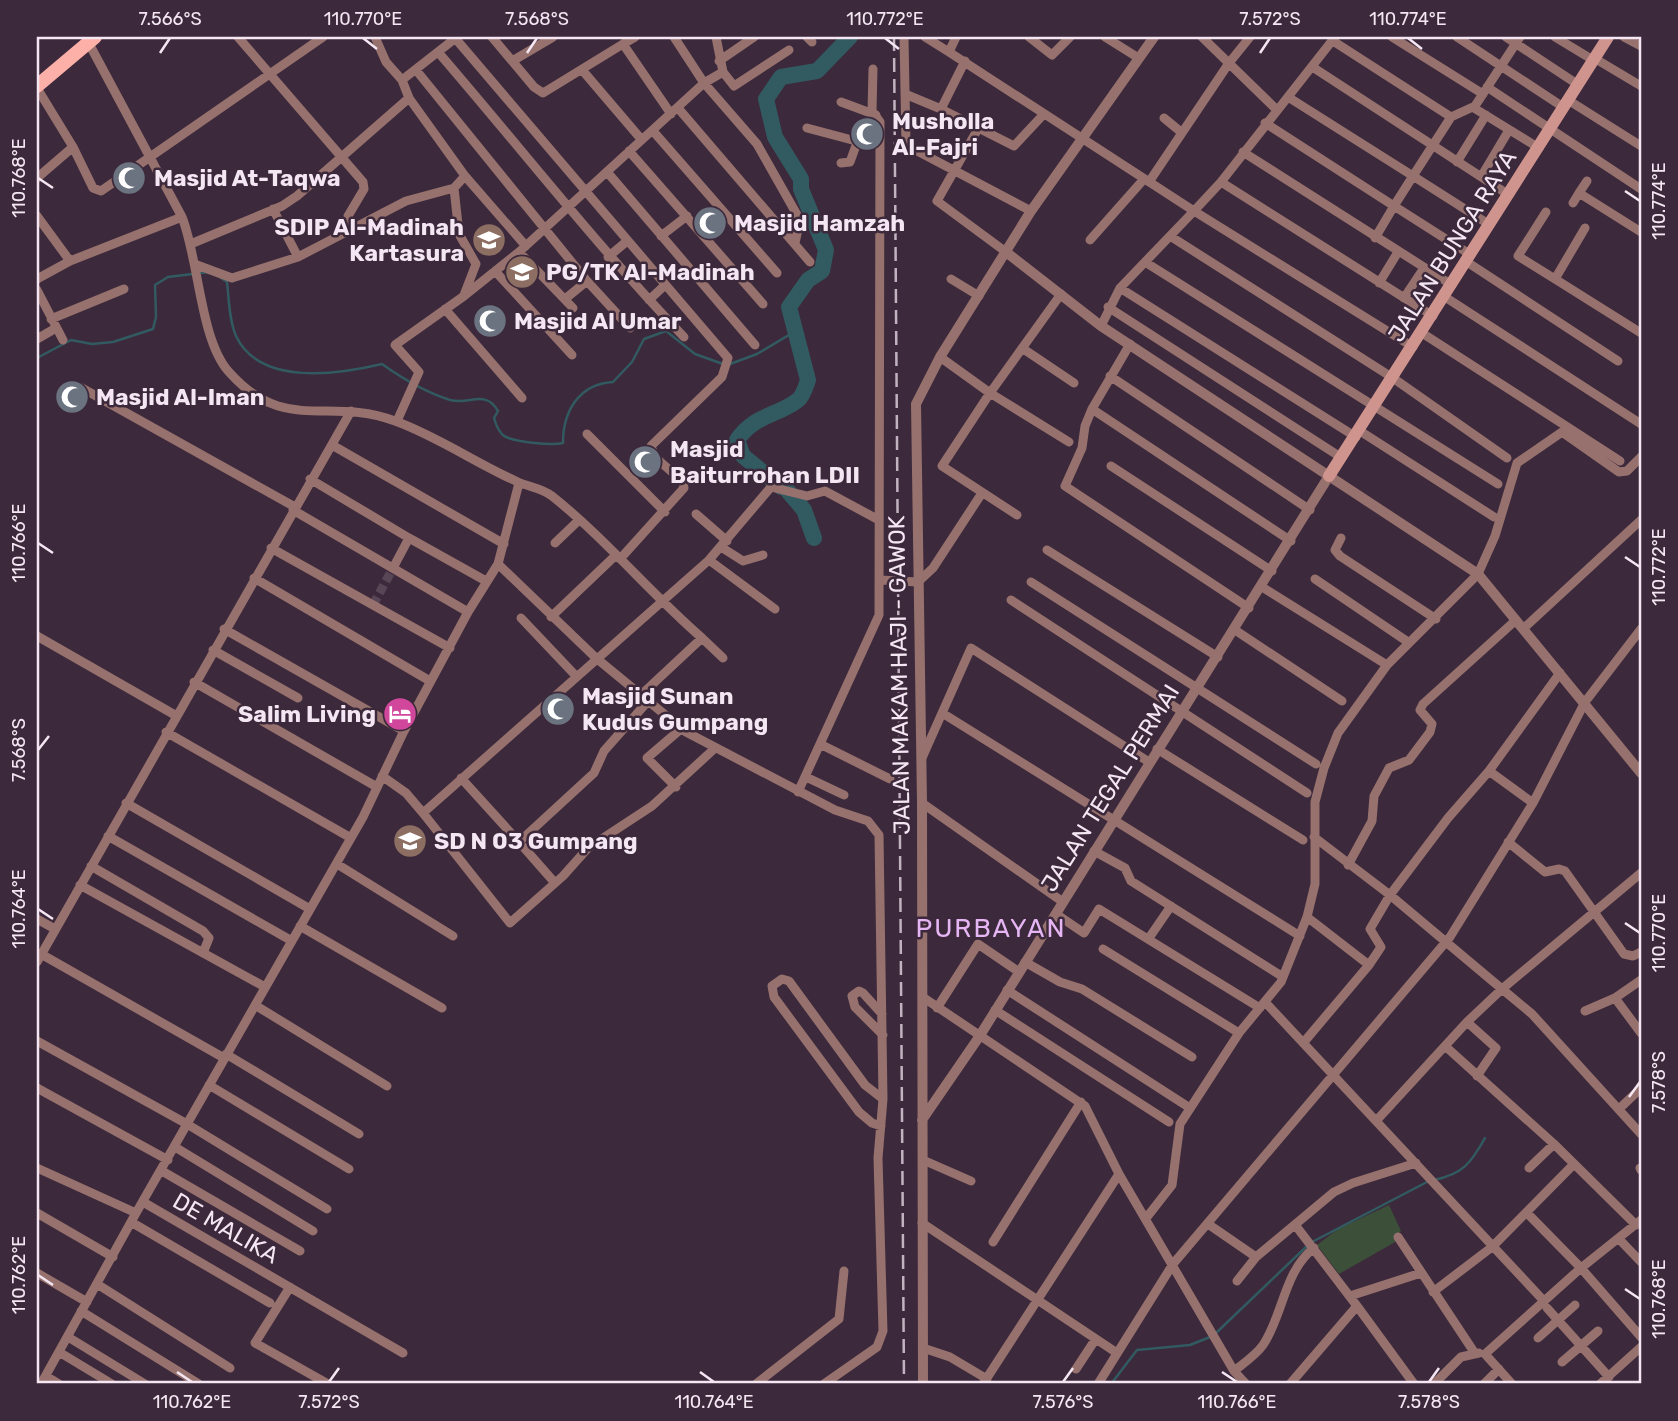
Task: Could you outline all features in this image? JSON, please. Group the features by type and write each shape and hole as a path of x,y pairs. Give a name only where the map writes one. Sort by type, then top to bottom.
{"main road":[{"name":"JALAN BUNGA RAYA","path":"1329,476 1608,37"},
{"path":"37,87 90,38"}],"street":[{"path":"238,37 365,186 348,216 353,229"},
{"path":"37,87 74,147 93,188 101,191 149,155 323,37"},
{"path":"374,37 386,62 402,80 409,98 465,176 573,308"},
{"path":"402,80 456,37 626,242 729,360 722,377 651,446 655,457 684,484 665,512 551,617"},
{"path":"492,37 534,87 543,93 635,37"},
{"path":"514,60 554,37"},
{"path":"674,37 704,83 757,144 771,166 800,220 795,243"},
{"path":"716,37 723,72 734,86 789,50"},
{"path":"719,61 754,37"},
{"path":"904,37 906,145 1031,211"},
{"path":"925,37 1194,211 1413,347"},
{"path":"948,52 956,37"},
{"path":"1029,37 1052,55 1070,37"},
{"path":"1105,37 1136,57"},
{"name":"JALAN MAKAM HAJI - GAWOK","path":"923,1384 924,998 916,404 940,357 1031,211 1136,57 1154,37"},
{"path":"1202,37 1276,109"},
{"path":"1090,240 1147,180 1229,62 1250,37"},
{"path":"1392,37 1485,90 1641,190"},
{"path":"1457,37 1641,146"},
{"path":"1506,37 1517,40 1577,84"},
{"path":"1555,37 1641,86"},
{"path":"1624,37 1641,46"},
{"path":"90,38 182,217 192,243 219,360 270,406 288,410 351,411 397,421 519,483 546,491 723,657"},
{"path":"1101,326 1108,307 1120,288 1221,182 1276,109 1314,68 1334,39 1451,117"},
{"path":"1375,238 1451,117 1474,107 1517,40"},
{"path":"623,44 674,111 810,262"},
{"path":"438,52 608,257 684,337"},
{"path":"940,110 965,61"},
{"path":"1314,68 1509,195"},
{"path":"798,792 877,621 880,580 877,519 880,122 872,111 873,69"},
{"path":"416,71 587,281 630,328"},
{"path":"583,71 641,139"},
{"path":"397,421 419,370 395,345 495,271 608,173 641,139 704,83 723,72"},
{"path":"905,94 1015,146 1043,115"},
{"path":"1288,97 1490,225"},
{"path":"192,243 297,196 409,98"},
{"path":"841,102 876,115"},
{"path":"1474,107 1539,148"},
{"path":"1457,162 1486,115"},
{"path":"1164,118 1181,132"},
{"path":"1265,123 1394,206 1618,361"},
{"path":"979,127 937,201 1101,326 1478,574 1641,773"},
{"path":"807,128 880,145"},
{"path":"1481,177 1510,130"},
{"path":"653,131 777,273"},
{"path":"841,163 850,162 856,141"},
{"path":"37,178 74,147"},
{"path":"629,151 763,304"},
{"path":"1243,152 1423,268 1448,291 1641,424"},
{"path":"608,173 755,345"},
{"path":"197,267 232,278 298,257 406,201 454,188 465,176"},
{"path":"1573,203 1587,181"},
{"path":"1221,182 1433,316"},
{"path":"454,188 460,234 476,264 464,296"},
{"path":"1580,193 1641,232"},
{"path":"273,209 298,257"},
{"path":"1546,212 1518,256 1641,333"},
{"path":"37,216 70,261"},
{"path":"661,236 687,216"},
{"path":"37,279 70,261 182,217"},
{"path":"1555,279 1585,228"},
{"path":"1170,236 1393,378 1507,458"},
{"path":"608,257 626,242"},
{"path":"1379,283 1398,252"},
{"path":"1145,262 1498,484"},
{"path":"1404,298 1423,268"},
{"path":"495,271 572,355"},
{"path":"950,279 979,296"},
{"path":"565,299 587,281"},
{"path":"649,300 664,286"},
{"path":"1120,288 1494,517"},
{"path":"37,339 53,324 124,289"},
{"path":"37,290 63,340"},
{"path":"1017,515 945,469 941,463 1062,294"},
{"path":"1108,307 1342,458"},
{"path":"445,309 522,398"},
{"path":"1422,333 1620,460"},
{"path":"1130,344 1084,426 1082,448 1065,486 1249,608"},
{"path":"1022,348 1074,383"},
{"path":"940,357 990,393 1069,442"},
{"path":"1110,376 1310,510"},
{"path":"80,387 294,508 468,612"},
{"path":"1092,409 1291,541"},
{"path":"351,411 224,629 39,958 225,1056 359,1133"},
{"path":"1147,1217 1172,1185 1179,1128 1239,1033 1283,977 1300,936 1315,884 1315,802 1331,748 1387,665 1408,642 1436,619 1478,574 1495,537 1519,461 1562,432 1619,472 1627,471 1641,457"},
{"path":"587,434 665,512"},
{"path":"332,445 504,544"},
{"path":"1111,466 1272,571"},
{"name":"JALAN TEGAL PERMAI","path":"922,1120 979,1037 1157,749 1291,541 1329,476"},
{"path":"310,479 486,581"},
{"path":"59,1384 43,1380 225,1056 337,864 430,681 498,564 519,483"},
{"path":"423,813 709,560 768,488 773,486 807,496 825,491 877,519"},
{"path":"880,580 918,582 933,568 982,493"},
{"path":"696,514 743,561 763,555"},
{"path":"555,543 579,520"},
{"path":"1348,865 1372,821 1374,796 1389,768 1409,760 1430,732 1432,724 1420,710 1423,704 1641,520"},
{"path":"393,568 409,538"},
{"path":"1341,538 1335,549 1337,554 1436,619"},
{"path":"271,548 450,648"},
{"path":"1047,550 1218,657"},
{"path":"709,560 775,609"},
{"path":"498,564 596,658 682,728 715,750 798,792 835,810 868,821 879,835 883,1035 881,1338 877,1348 824,1384"},
{"path":"254,578 430,681"},
{"path":"1315,579 1408,642"},
{"path":"1031,582 1315,764"},
{"path":"1262,587 1387,665"},
{"path":"1011,600 1307,793"},
{"path":"521,618 576,676"},
{"path":"224,629 404,731"},
{"path":"1098,1384 1173,1264 1446,941 1533,803 1585,702 1641,629"},
{"path":"1235,630 1342,701"},
{"path":"37,636 175,715"},
{"path":"519,842 594,773 604,751 646,697 702,638"},
{"path":"922,759 971,648 1149,762"},
{"path":"213,650 298,698"},
{"path":"1304,1042 1370,965 1381,947 1370,929 1390,895 1448,818 1489,771 1560,673"},
{"path":"194,682 377,787"},
{"path":"947,716 1113,822 1300,936"},
{"path":"676,787 647,758 682,728"},
{"path":"166,732 351,838"},
{"path":"822,745 890,779"},
{"path":"1157,749 1303,840"},
{"path":"382,776 406,793 510,923 555,883 588,848 676,787 715,750"},
{"path":"1489,771 1533,803"},
{"path":"806,777 844,795"},
{"path":"461,778 555,883"},
{"path":"126,803 310,909"},
{"path":"922,803 1063,902"},
{"path":"108,836 292,941"},
{"path":"1314,837 1390,895 1532,1014 1641,1134"},
{"path":"1508,842 1545,872 1559,869 1565,872 1624,954 1639,957"},
{"path":"1094,851 1125,868 1129,879 1283,977"},
{"path":"337,864 453,936"},
{"path":"91,866 203,931 209,938 203,953"},
{"path":"1376,1121 1467,1022 1502,989 1641,873"},
{"path":"80,885 265,988"},
{"path":"1149,938 1171,906"},
{"path":"1056,914 1084,933 1099,909 1262,1005 1304,1042 1333,1077 1431,1177 1609,1377"},
{"path":"1307,917 1370,965"},
{"path":"37,919 55,929"},
{"path":"300,926 442,1007"},
{"path":"937,1007 978,944 1022,967 1082,989 1192,1057"},
{"path":"1102,949 1239,1033"},
{"path":"881,1126 872,1123 859,1112 774,997 772,986 782,979 789,981 865,1085 883,1099"},
{"path":"1585,1011 1615,998 1641,980"},
{"path":"1007,990 1190,1108"},
{"path":"882,1014 863,993 859,991 852,996 855,1007 883,1035"},
{"path":"924,998 979,1037 1081,1102 1119,1174 1147,1217 1238,1379 1265,1342 1280,1303 1312,1246"},
{"path":"1615,998 1641,1033"},
{"path":"255,1005 387,1086"},
{"path":"995,1010 1169,1122"},
{"path":"1467,1022 1496,1047 1477,1076"},
{"path":"37,1041 187,1124 327,1209"},
{"path":"1445,1046 1638,1223 1581,1268 1545,1304 1485,1354"},
{"path":"209,1085 349,1170"},
{"path":"37,1088 168,1160"},
{"path":"1619,1109 1641,1088"},
{"path":"993,1242 1081,1102"},
{"path":"1530,1168 1554,1144"},
{"path":"175,1147 313,1231"},
{"path":"923,1160 971,1181"},
{"path":"1237,1281 1256,1257 1341,1188 1416,1163"},
{"path":"1433,1292 1492,1247 1528,1214 1574,1164"},
{"path":"37,1168 134,1217 270,1303"},
{"path":"162,1171 300,1251"},
{"path":"923,1348 950,1357 985,1382 1041,1300 1119,1174"},
{"name":"DE MALIKA","path":"143,1202 403,1353"},
{"path":"37,1213 113,1256"},
{"path":"1528,1214 1581,1268 1641,1337"},
{"path":"922,1223 1117,1353"},
{"path":"1208,1224 1256,1257"},
{"path":"1296,1226 1414,1384"},
{"path":"1398,1237 1474,1352"},
{"path":"1619,1239 1641,1262"},
{"path":"756,1384 839,1319 842,1312 844,1271"},
{"path":"37,1273 87,1302"},
{"path":"1350,1296 1421,1273"},
{"path":"97,1283 230,1367"},
{"path":"290,1287 255,1343 328,1384"},
{"path":"1538,1338 1576,1305"},
{"path":"1290,1384 1357,1306"},
{"path":"81,1311 199,1384"},
{"path":"1562,1362 1598,1331"},
{"path":"68,1337 145,1384"},
{"path":"1076,1369 1096,1340"},
{"path":"1601,1384 1641,1347"},
{"path":"1434,1384 1461,1357 1474,1352 1485,1354 1511,1384"},
{"path":"59,1353 112,1384"},
{"path":"1484,1384 1499,1369"}],"green space":[{"path":"1389,1205 1401,1231 1395,1236 1397,1241 1339,1274 1317,1245 1338,1229"}],"waterway":[{"path":"781,487 743,456 737,440 751,425 798,400 804,391 808,380 789,307 808,280 822,271 826,250 801,189 801,179 775,137 766,99 781,77 817,71 850,37"},
{"path":"37,358 71,340 92,344 113,342 153,329 156,317 155,285 168,277 209,272"},
{"path":"221,278 227,282 236,336 247,352 263,363 302,373 345,371 382,364 414,385 450,400 488,401 498,411 494,418 501,434 526,442 563,443 566,420 575,401 591,388 613,382 632,362 644,339 666,331 695,354 723,364"},
{"path":"730,364 757,354 794,332"},
{"path":"787,490 804,510 814,538"},
{"path":"1434,1180 1459,1171 1485,1138"},
{"path":"1312,1242 1427,1182"},
{"path":"1216,1333 1307,1246"},
{"path":"1111,1384 1137,1350 1190,1345 1210,1337"}],"tunnel":[{"path":"373,605 393,568"}],"railway":[{"path":"894,37 904,1384"}],"place":[{"name":"Musholla Al-Fajri","path":"867,134"},
{"name":"Masjid At-Taqwa","path":"129,178"},
{"name":"Masjid Hamzah","path":"710,223"},
{"name":"SDIP Al-Madinah Kartasura","path":"489,240"},
{"name":"PG/TK Al-Madinah","path":"522,272"},
{"name":"Masjid Al Umar","path":"490,321"},
{"name":"Masjid Al-Iman","path":"72,397"},
{"name":"Masjid Baiturrohan LDII","path":"645,462"},
{"name":"Masjid Sunan Kudus Gumpang","path":"558,709"},
{"name":"Salim Living","path":"400,714"},
{"name":"SD N 03 Gumpang","path":"410,841"}],"district":[{"name":"PURBAYAN","path":"991,928"}]}
